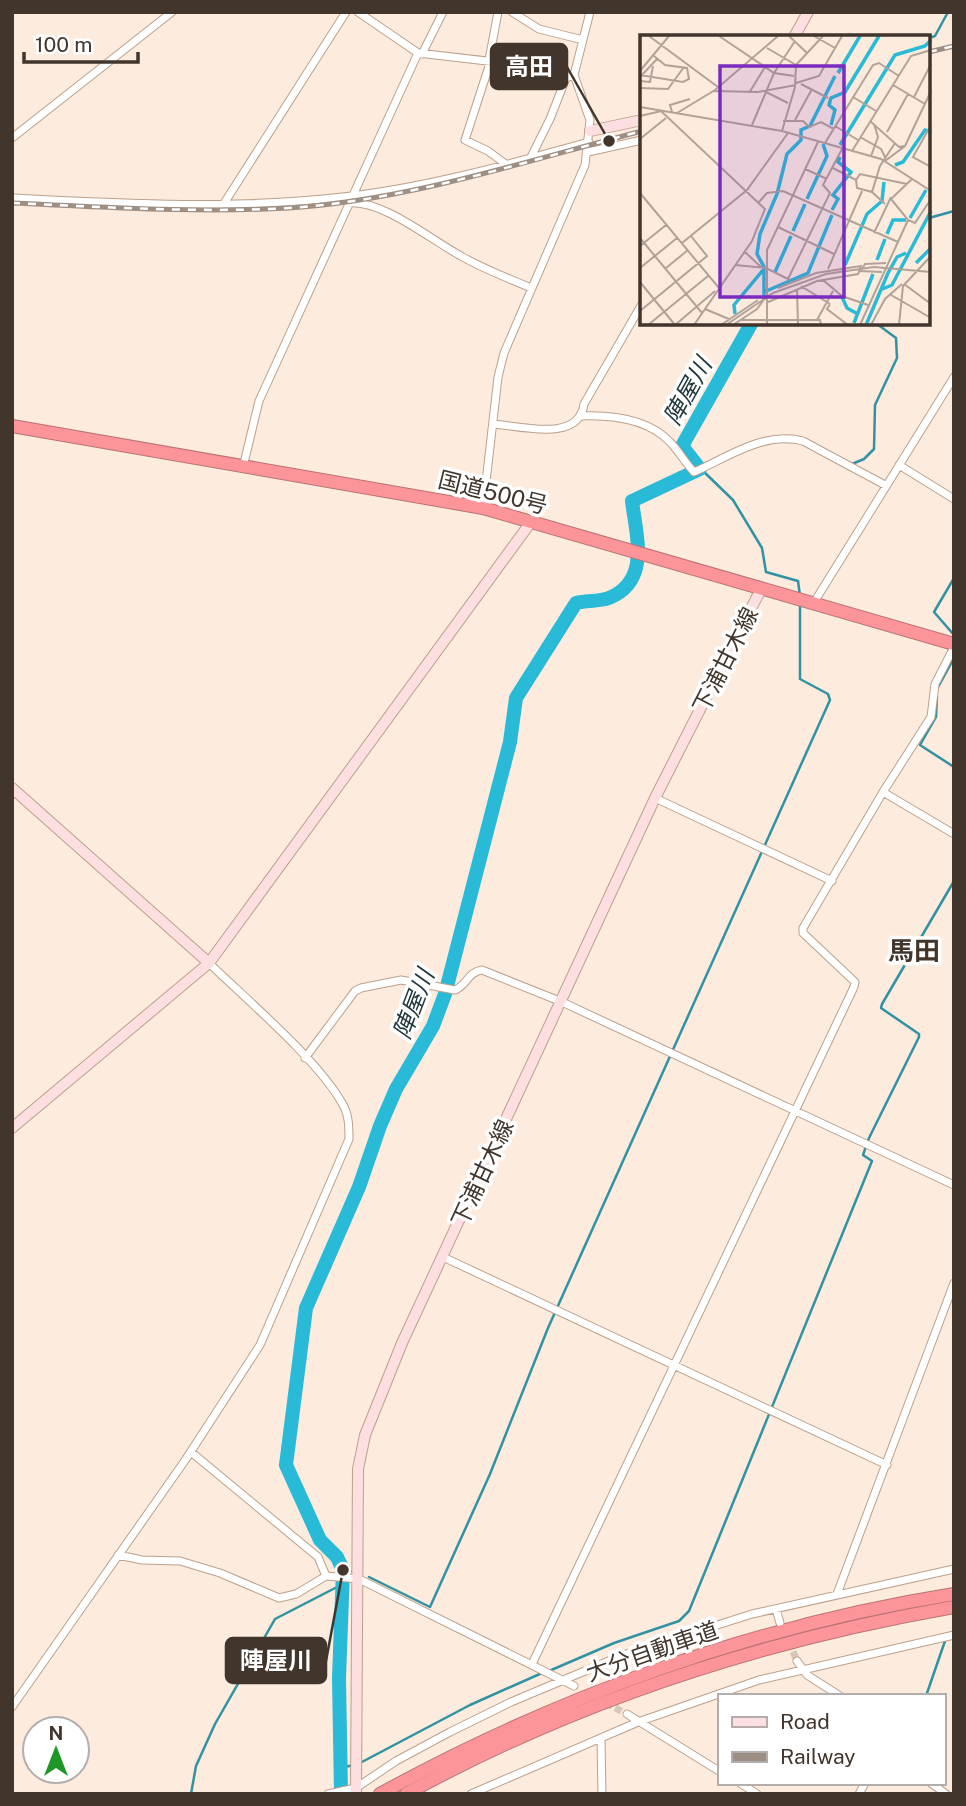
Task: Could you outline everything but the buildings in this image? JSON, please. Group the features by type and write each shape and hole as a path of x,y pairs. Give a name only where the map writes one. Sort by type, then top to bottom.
{"highway":[{"name":"国道500号","path":"12,426 483,508 954,645"},
{"name":"大分自動車道","path":"380,1794 537,1716 676,1663 822,1620 954,1594"},
{"name":"大分自動車道","path":"406,1794 552,1724 681,1675 827,1633 954,1607"}],"main road":[{"path":"795,35 808,12"},
{"path":"589,137 640,121"},
{"path":"12,1128 209,963 531,522"},
{"name":"下浦甘木線","path":"356,1791 358,1469 365,1435 380,1392 655,798 761,589"},
{"path":"12,788 209,963"}],"street":[{"path":"12,138 172,12"},
{"path":"223,205 346,12"},
{"path":"358,12 420,54 490,60 570,76"},
{"path":"243,467 259,401 349,200 443,12"},
{"path":"498,12 490,60 464,140 488,150 507,165"},
{"path":"512,12 539,29 583,40"},
{"path":"530,159 570,76 590,12"},
{"path":"483,508 504,353 581,179 587,152 588,112 570,76"},
{"path":"12,198 223,205 349,200 530,159 589,137"},
{"path":"587,152 640,140"},
{"path":"349,200 379,209 463,258 531,289"},
{"path":"493,424 561,429 577,422 582,416 584,404 640,307"},
{"path":"813,604 954,377"},
{"path":"582,416 608,416 657,430 672,443 694,472 753,445 788,438 803,441 885,485"},
{"path":"899,465 954,499"},
{"path":"532,1664 855,982 803,933 883,792 931,717 934,684 954,645"},
{"path":"883,792 954,834"},
{"path":"655,798 832,881"},
{"path":"12,1707 191,1452 260,1345 349,1139 348,1117 342,1103 305,1058 209,963"},
{"path":"305,1058 355,991 361,988 401,980 455,990 471,973 482,970 562,1002 954,1185"},
{"path":"443,1257 887,1465"},
{"path":"837,1594 954,1283"},
{"path":"191,1452 317,1557 326,1576 356,1579 574,1686"},
{"path":"118,1555 142,1560 180,1561 220,1573 279,1598 296,1594 326,1576"},
{"path":"328,1794 356,1791 396,1762 450,1732 623,1655 751,1614 954,1569"},
{"path":"776,1609 779,1623"},
{"path":"471,1794 638,1722 799,1664 954,1635"},
{"path":"799,1664 837,1694"},
{"path":"627,1714 718,1770"},
{"path":"601,1740 603,1794"},
{"path":"933,1788 946,1794"}],"waterway":[{"path":"931,37 935,36 948,12"},
{"path":"931,217 954,211"},
{"name":"陣屋川","path":"341,1794 339,1678 343,1570 337,1557 320,1540 286,1465 306,1308 359,1187 396,1089 433,1026 445,994 510,742 516,698 576,603 609,598 631,580 638,556 632,501 700,469 682,446 750,326"},
{"path":"852,464 864,459 874,449 875,405 897,358 896,338 880,326"},
{"path":"702,470 733,500 762,548 766,572 798,581 800,596"},
{"path":"954,578 934,612 954,635"},
{"path":"369,1577 430,1607 490,1474 548,1328 830,700 828,694 800,679 800,603"},
{"path":"937,689 954,658"},
{"path":"937,696 936,717 920,745 954,767"},
{"path":"549,1671 614,1643 679,1621 689,1611 872,1161 863,1155 869,1138 919,1037 919,1034 881,1008 882,1004 954,881"},
{"path":"343,1570 351,1571"},
{"path":"191,1794 196,1766 215,1724 275,1619 341,1585"},
{"path":"927,1694 945,1641"},
{"path":"360,1763 470,1705 542,1673"},
{"path":"340,1768 354,1765"}],"tunnel":[{"path":"789,1642 797,1661"},
{"path":"606,1703 627,1714"}],"railway":[{"path":"931,52 954,46"},
{"path":"12,203 220,210 334,204 467,178 640,132"}],"place":[{"name":"高田","path":"609,141"},
{"name":"陣屋川","path":"343,1570"}],"district":[{"name":"馬田","path":"914,950"}]}
